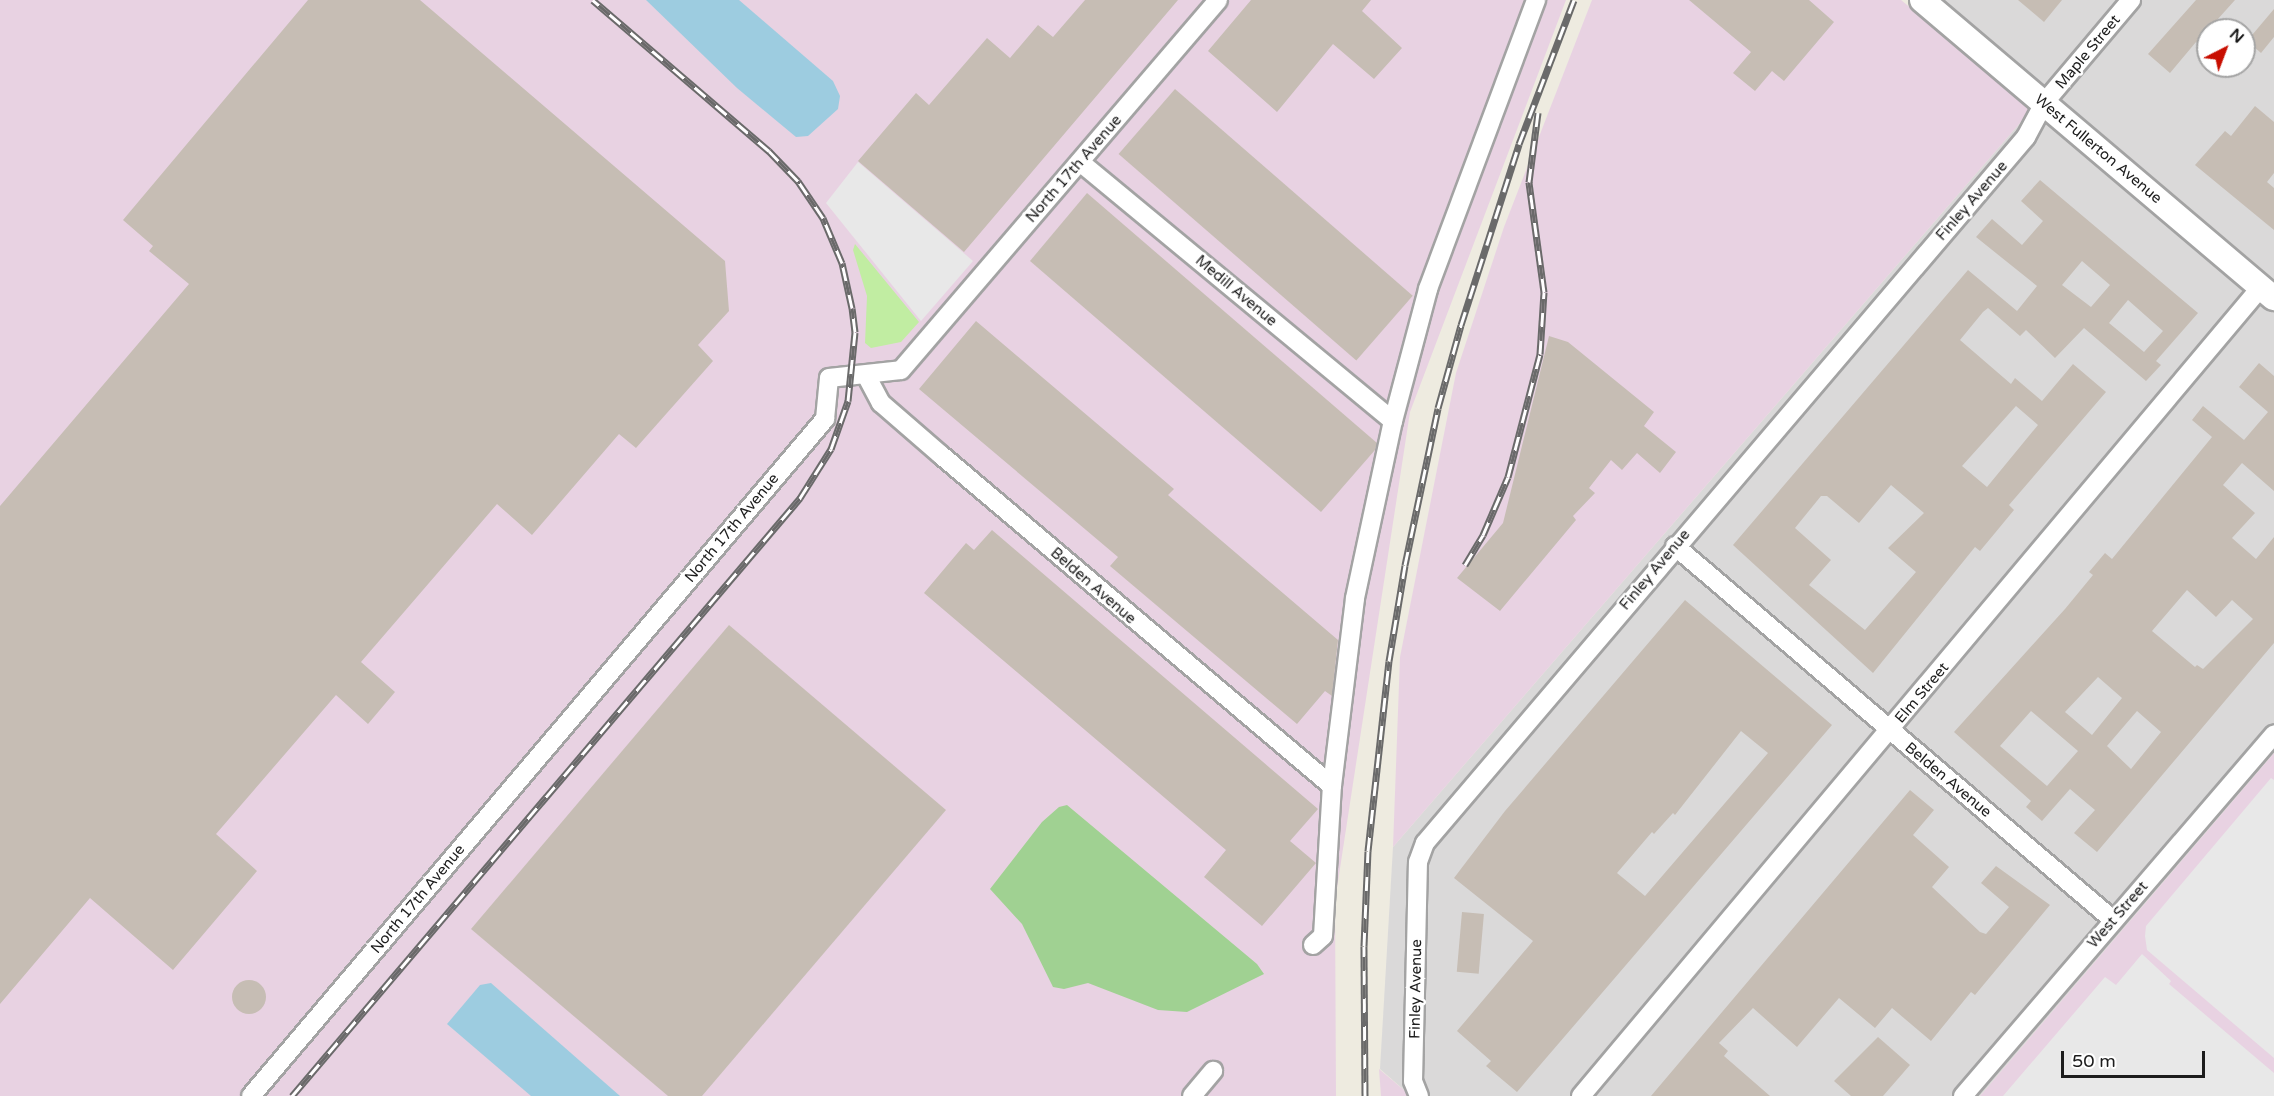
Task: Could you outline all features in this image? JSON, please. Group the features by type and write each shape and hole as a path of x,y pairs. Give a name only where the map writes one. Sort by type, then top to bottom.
{"street":[{"name":"North 17th Avenue","path":"251,1096 825,419 830,378 901,370 1218,0"},
{"path":"1313,945 1323,936 1332,786 1355,598 1393,421 1428,289 1536,0"},
{"name":"West Fullerton Avenue","path":"1922,0 2268,292"},
{"name":"Maple Street","path":"2044,103 2131,0"},
{"name":"Finley Avenue","path":"1418,1094 1420,853 1430,836 1675,546 2026,138 2044,103"},
{"name":"Medill Avenue","path":"1080,162 1393,421"},
{"name":"Elm Street","path":"1581,1096 1890,731 2268,292"},
{"name":"Belden Avenue","path":"866,375 881,403 1332,786"},
{"name":"Belden Avenue","path":"1675,546 2113,920"},
{"name":"West Street","path":"1963,1096 2274,734"},
{"path":"1192,1096 1213,1071"}],"shaded area":[{"path":"0,0 1566,0 1410,412 1335,901 1336,1096 0,1096"},
{"path":"1592,0 1901,0 2033,108 1393,847 1400,657 1456,373 1504,227"},
{"path":"1943,0 2274,0 2274,279"},
{"path":"2033,108 2274,312 2274,753 1980,1096 1411,1096 1380,1069 1393,847"},
{"path":"858,162 973,261 921,321 826,203"},
{"path":"2274,753 2274,1096 1980,1096"},
{"path":"2271,778 2274,780 2274,1058 2147,950 2145,936 2146,926"},
{"path":"2142,954 2171,981 2169,984 2274,1073 2274,1096 2003,1096 2105,977 2116,985"},
{"path":"1379,1069 1411,1096 1381,1096"}],"green space":[{"path":"855,244 919,322 901,342 871,348 865,343 867,296 853,250"},
{"path":"1067,805 1257,964 1264,974 1187,1012 1158,1010 1088,983 1064,989 1053,987 1022,924 990,889 1042,822 1059,807"}],"water":[{"path":"646,0 739,0 833,81 840,96 838,109 808,136 796,137 737,88"},
{"path":"491,983 620,1096 531,1096 447,1024 480,985"}],"building":[{"path":"308,0 420,0 725,261 729,311 698,345 713,361 636,448 619,434 532,535 497,504 361,662 395,692 368,724 336,695 216,834 257,871 173,970 90,898 0,1004 0,506 189,284 149,251 153,246 123,220"},
{"path":"1085,0 1178,0 964,252 858,161 916,93 929,105 987,38 1010,58 1038,25 1053,37"},
{"path":"1251,0 1371,0 1362,11 1402,48 1374,79 1333,44 1277,112 1208,51"},
{"path":"1689,0 1809,0 1834,22 1784,81 1772,71 1755,91 1733,73 1751,52"},
{"path":"2018,0 2062,0 2044,22"},
{"path":"2196,0 2235,0 2219,18 2196,18 2196,42 2170,73 2148,54"},
{"path":"2274,9 2274,37 2261,53 2256,49 2256,30"},
{"path":"1175,89 1413,296 1356,361 1119,154"},
{"path":"2255,106 2274,122 2274,173 2267,182 2274,188 2274,230 2195,165 2225,131 2231,136"},
{"path":"2040,180 2198,313 2156,361 2161,365 2146,381 2084,328 2055,358 2026,330 2020,336 1988,308 1983,312 1960,340 2011,384 2015,378 2042,401 2073,364 2106,392 2009,505 2014,510 1995,533 1980,551 1975,547 1873,673 1733,545 1968,270 2017,311 2037,286 1976,237 1992,219 2022,245 2043,221 2021,201","holes":["2082,261 2110,285 2091,307 2062,285","2128,300 2163,331 2144,352 2109,323","2016,406 2038,425 1987,487 1962,466","1891,485 1924,513 1888,548 1916,572 1865,630 1809,585 1831,560 1795,528 1821,496 1827,496 1859,523"]},
{"path":"1087,193 1377,443 1375,450 1321,512 1030,261"},
{"path":"976,321 1174,489 1168,495 1338,640 1332,696 1325,691 1297,724 1110,566 1118,557 919,389"},
{"path":"1549,336 1568,342 1654,412 1644,426 1676,452 1660,473 1637,453 1622,470 1611,460 1589,488 1595,493 1573,516 1576,520 1500,611 1457,578 1503,523"},
{"path":"2259,363 2274,376 2274,491 2242,463 2223,485 2255,513 2232,538 2256,559 2274,537 2274,643 2097,852 2074,833 2095,810 2070,789 2042,821 2026,807 2031,801 1954,732 2065,609 2093,575 2089,572 2105,553 2112,559 2212,437 2192,420 2203,406 2244,440 2268,412 2239,387","holes":["2187,590 2216,617 2232,600 2253,619 2203,669 2197,665 2195,667 2152,631","2098,677 2122,698 2092,735 2065,712","2031,711 2078,751 2047,786 2000,746","2137,711 2161,732 2131,769 2107,746"]},
{"path":"992,530 1318,809 1290,841 1316,863 1262,926 1204,877 1226,850 924,593 966,543 974,550"},
{"path":"1685,600 1832,725 1517,1092 1486,1066 1491,1061 1457,1031 1533,941 1454,878 1505,811","holes":["1741,731 1768,753 1645,896 1617,873 1652,832 1654,834 1673,813 1675,815"]},
{"path":"729,625 946,810 702,1096 668,1096 471,929"},
{"path":"1910,790 1934,810 1913,835 1949,867 1932,887 1980,932 1986,934 2009,907 1981,883 1996,866 2050,905 1975,995 1971,992 1931,1041 1892,1008 1875,1028 1839,998 1797,1047 1753,1008 1719,1043 1728,1051 1724,1056 1770,1096 1651,1096"},
{"path":"1462,912 1484,914 1479,974 1457,972"},
{"path":"249,980 261,985 266,997 261,1009 249,1014 237,1009 232,997 237,985"},
{"path":"1878,1037 1910,1065 1883,1096 1851,1096 1834,1081"}],"railway":[{"path":"292,1096 800,498 831,449 848,401 855,332 852,308 842,263 823,218 798,181 769,151 593,0"},
{"path":"1365,1096 1364,946 1368,851 1389,661 1405,565 1438,408 1461,325 1519,144 1574,0"},
{"path":"1465,565 1483,535 1508,477 1540,354 1544,292 1529,182 1538,113"}]}
